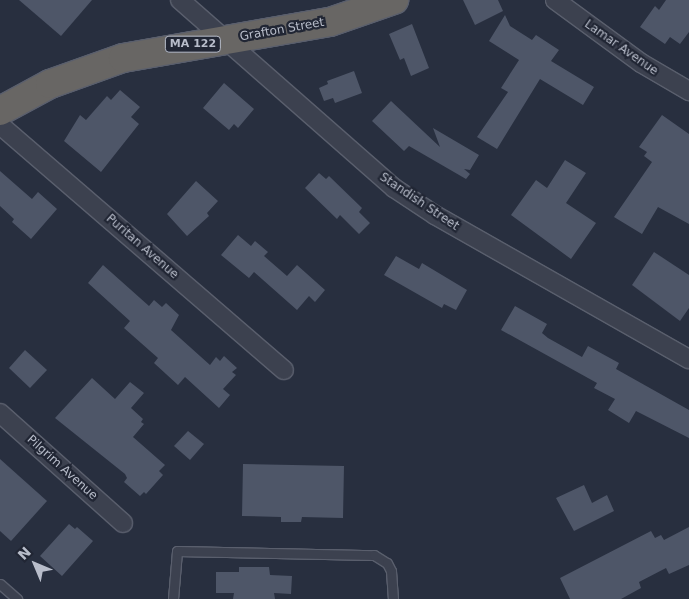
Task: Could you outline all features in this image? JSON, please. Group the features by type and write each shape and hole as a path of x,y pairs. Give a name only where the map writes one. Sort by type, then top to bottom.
{"highway":[{"name":"Grafton Street","path":"0,110 50,84 123,58 330,22 394,0"}],"street":[{"name":"Standish Street","path":"180,0 394,188 439,217 689,359"},
{"name":"Lamar Avenue","path":"555,0 634,58 689,91"},
{"name":"Puritan Avenue","path":"0,125 284,370"},
{"name":"Pilgrim Avenue","path":"0,413 123,523"}],"lane":[{"path":"173,599 177,552 374,556 387,563 391,571 393,599"},
{"path":"0,584 16,599"}],"building":[{"path":"19,0 92,0 61,36"},
{"path":"463,0 498,0 503,11 475,25"},
{"path":"666,0 689,0 689,32 680,44 670,37 665,44 640,27 655,6 659,10"},
{"path":"505,15 510,26 532,40 536,35 559,50 551,61 594,87 583,105 540,79 497,149 477,137 508,92 501,88 519,60 489,41"},
{"path":"412,24 429,68 411,76 404,58 400,60 389,34"},
{"path":"354,71 362,93 335,103 333,98 324,101 319,88 328,84 327,81"},
{"path":"224,83 254,109 238,128 234,124 229,130 203,108"},
{"path":"120,90 140,107 131,117 139,124 101,172 64,141 80,115 86,120 107,96 111,100"},
{"path":"391,101 440,147 433,128 479,155 470,170 464,169 470,174 466,179 409,146 404,151 372,121"},
{"path":"662,115 689,134 689,224 658,207 642,234 614,217 652,162 644,156 647,152 639,147"},
{"path":"565,160 586,173 566,203 596,223 571,259 511,215 536,180 547,188"},
{"path":"0,171 32,199 38,192 57,209 31,239 12,222 14,219 0,206"},
{"path":"319,173 326,179 329,176 362,208 359,212 370,223 359,234 340,215 337,219 305,188"},
{"path":"196,181 218,201 207,213 209,216 187,236 167,214"},
{"path":"238,235 251,246 255,241 268,252 264,256 287,276 297,265 325,290 315,302 309,296 297,310 254,272 249,278 221,255"},
{"path":"654,252 689,275 689,308 680,321 632,285"},
{"path":"396,256 419,269 422,263 467,290 456,310 444,304 442,308 384,275"},
{"path":"103,265 149,306 154,300 162,307 166,303 179,315 171,330 210,365 216,357 220,361 224,356 237,368 232,372 236,375 223,389 230,395 219,408 185,377 178,385 154,363 158,358 124,328 130,321 88,283"},
{"path":"515,306 547,324 542,333 548,338 582,357 588,346 619,363 616,369 689,410 689,438 636,411 629,423 608,410 615,399 594,388 597,383 501,330"},
{"path":"25,350 47,370 30,388 9,368"},
{"path":"92,378 115,399 130,382 144,393 131,408 143,419 141,422 144,424 133,437 165,465 159,471 163,475 146,494 144,492 140,496 124,482 127,478 125,474 55,418"},
{"path":"188,431 204,444 190,460 174,446"},
{"path":"0,459 47,501 11,541 0,531"},
{"path":"243,464 344,466 343,518 302,517 301,522 281,522 281,517 242,516"},
{"path":"584,485 592,503 607,495 614,511 574,531 556,498"},
{"path":"69,524 75,529 77,527 93,541 62,576 40,556"},
{"path":"689,527 689,565 669,574 666,568 639,582 641,588 621,599 570,599 560,578 651,531 655,538 661,535 664,540"},
{"path":"239,567 269,567 270,575 292,576 291,594 274,593 275,599 233,599 234,593 216,593 216,572 239,572"}]}
